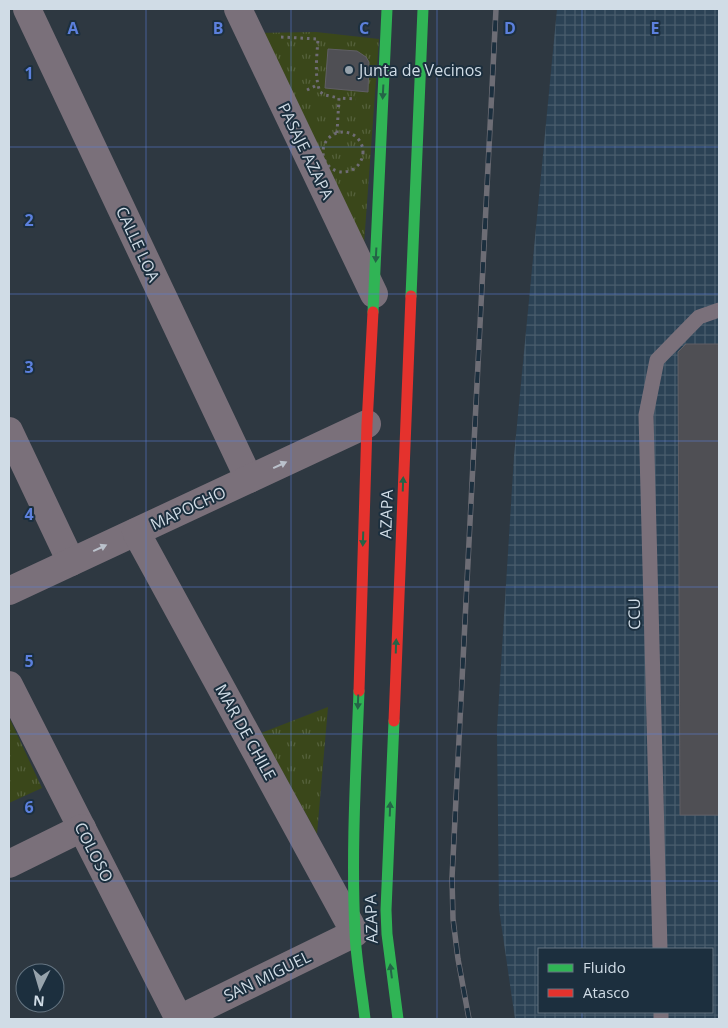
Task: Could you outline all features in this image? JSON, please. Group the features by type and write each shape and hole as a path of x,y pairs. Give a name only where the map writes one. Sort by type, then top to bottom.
{"street":[{"name":"CALLE LOA","path":"27,9 249,480"},
{"name":"PASAJE AZAPA","path":"238,9 374,294"},
{"name":"AZAPA","path":"365,1019 355,933 354,850 367,424 387,9"},
{"name":"AZAPA","path":"398,1019 386,934 386,910 420,10"},
{"name":"MAPOCHO","path":"9,591 367,424"},
{"path":"9,431 71,562"},
{"name":"MAR DE CHILE","path":"136,532 355,933"},
{"name":"COLOSO","path":"9,685 179,1019"},
{"path":"11,858 82,828"},
{"name":"SAN MIGUEL","path":"179,1019 355,933"}],"lane":[{"name":"CCU","path":"660,948 646,415 657,360 699,317 719,310"}],"path":[{"path":"344,132 357,137 364,148 364,156 357,168 345,172 338,172 333,169 324,160 326,141 330,136 344,132"}],"shaded area":[{"path":"557,9 719,9 719,1019 515,1019 499,909 497,729 514,456"}],"green space":[{"path":"316,32 379,39 364,244 252,33"},
{"path":"328,707 317,834 261,733"},
{"path":"9,717 42,788 9,803"}],"building":[{"name":"Junta de Vecinos","path":"328,49 357,51 366,57 369,62 368,92 325,88"},
{"path":"686,344 719,344 719,815 680,815 678,352"}],"railway":[{"path":"469,1019 453,919 452,878 496,9"}],"traffic: fast":[{"path":"373,312 387,9"},
{"path":"411,296 423,9"},
{"path":"359,691 354,812 354,902 357,954 365,1019"},
{"path":"394,721 386,910 387,934 398,1019"}],"traffic: jam":[{"path":"394,721 411,296"},
{"path":"359,691 367,424 373,312"}],"place":[{"name":"Junta de Vecinos","path":"349,70"}]}
